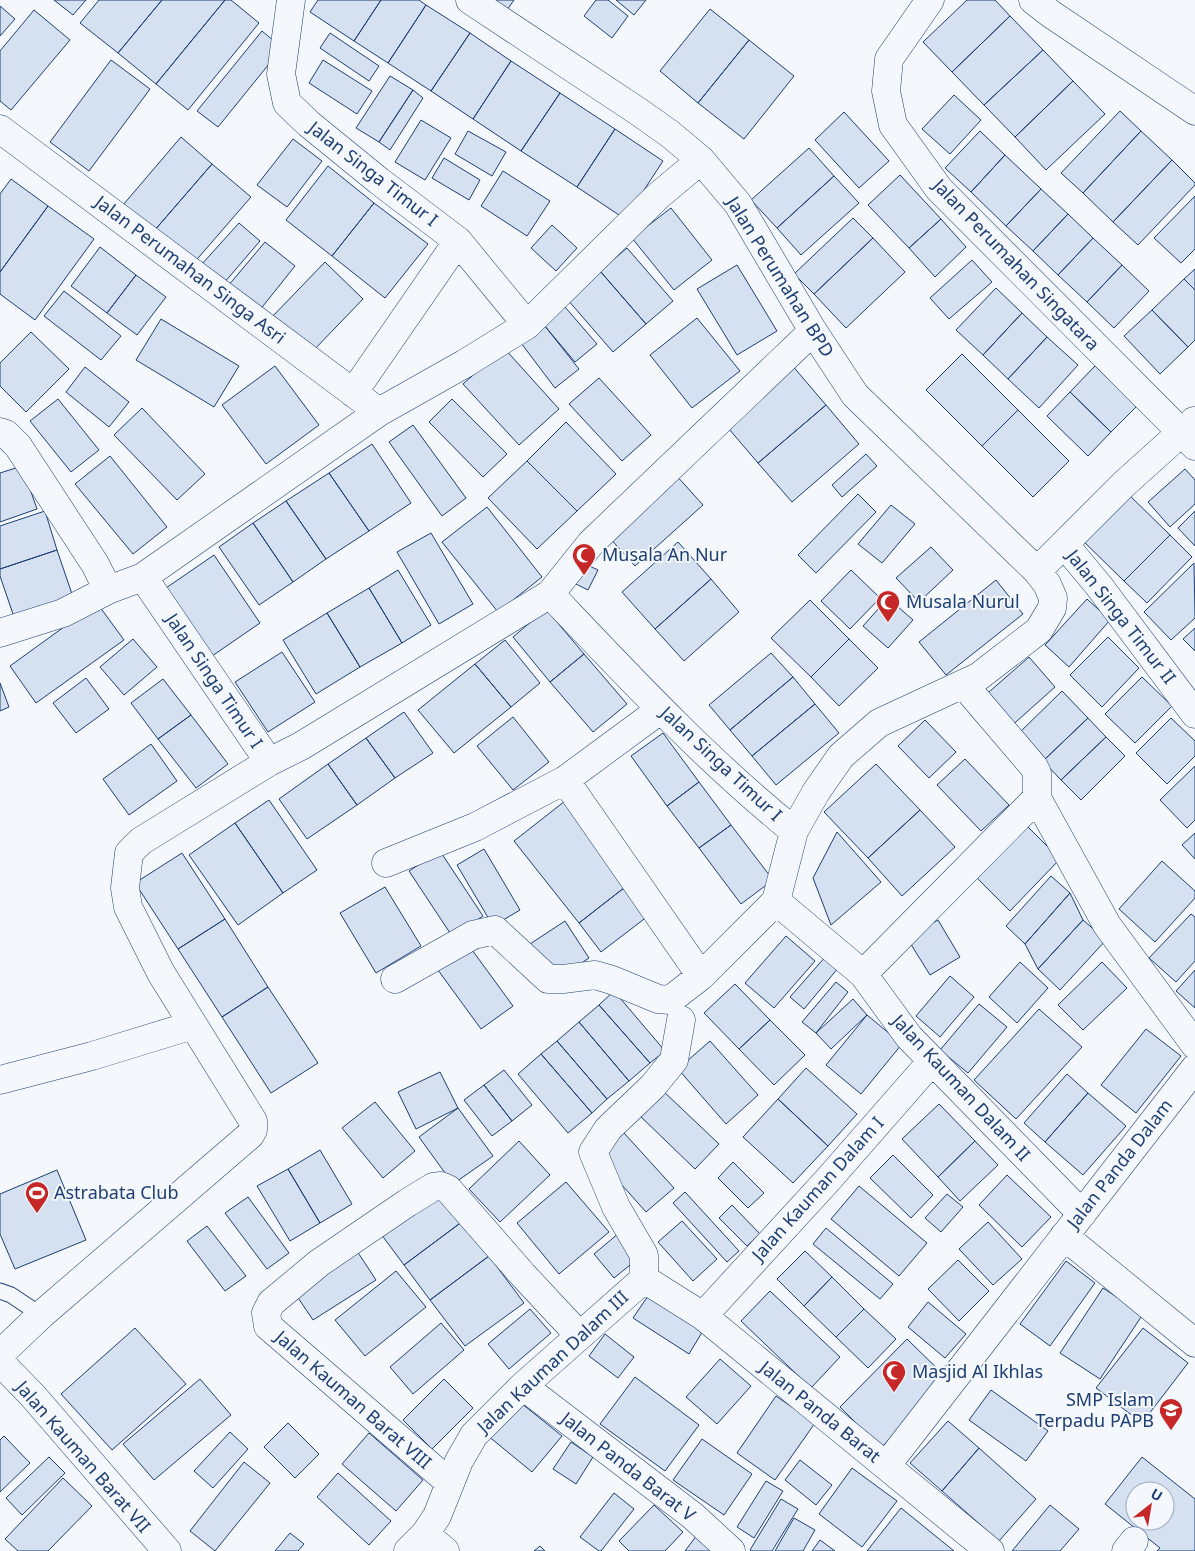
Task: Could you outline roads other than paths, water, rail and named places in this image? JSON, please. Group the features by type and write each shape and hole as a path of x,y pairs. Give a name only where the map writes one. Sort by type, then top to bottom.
{"street":[{"name":"Jalan Singa Timur I","path":"291,0 281,74 287,103 309,124 458,241 527,325"},
{"name":"Jalan Perumahan BPD","path":"470,0 639,112 670,134 701,160 738,204 813,331 855,395 1037,571 1047,584 1053,598 1052,608 1039,630 978,677 964,684"},
{"name":"Jalan Perumahan Singatara","path":"930,0 889,59 886,91 893,125 939,189 1190,433"},
{"path":"1033,0 1195,111"},
{"name":"Jalan Perumahan Singa Asri","path":"0,129 379,412"},
{"path":"0,634 63,613 108,590 143,576 379,412 464,364 527,325 658,196 701,160"},
{"path":"353,392 458,241"},
{"name":"Jalan Singa Timur I","path":"143,576 269,762 301,746 550,594 591,543 813,331"},
{"path":"0,432 6,434 18,446 95,564 108,590"},
{"path":"1037,571 1070,552 1124,484 1190,433"},
{"name":"Jalan Singa Timur II","path":"1070,552 1099,586 1195,714"},
{"name":"Jalan Singa Timur I","path":"550,594 660,710 759,802 794,831 816,792 841,756 879,723 964,684"},
{"path":"964,684 1034,766 1037,773 1037,798 1107,925 1195,1045"},
{"path":"386,863 475,827 565,780 660,710"},
{"path":"0,1354 41,1314 250,1135 252,1121 161,973 128,907 125,888 129,853 141,840 269,762"},
{"path":"565,780 701,976"},
{"path":"862,974 1037,798"},
{"path":"395,979 474,936 495,930 548,979 595,975 658,999 670,1000 701,976 776,901 794,831"},
{"name":"Jalan Kauman Dalam II","path":"776,901 862,974 909,1037 1082,1214"},
{"path":"644,1279 645,1260 642,1250 616,1206 593,1152 608,1128 653,1086 674,1060 681,1020"},
{"path":"0,1080 92,1056 193,1024"},
{"name":"Jalan Kauman Dalam I","path":"703,1316 826,1182 932,1061"},
{"name":"Jalan Panda Dalam","path":"886,1466 1195,1068"},
{"name":"Jalan Kauman Barat VIII","path":"450,1484 268,1326 266,1313 271,1303 319,1263 407,1202 433,1187 441,1186 448,1189 523,1275 579,1335"},
{"path":"1064,1236 1195,1343"},
{"name":"Jalan Panda Barat","path":"644,1279 703,1316 990,1551"},
{"name":"Jalan Kauman Dalam III","path":"426,1545 462,1454 474,1435 523,1386 644,1279"},
{"name":"Jalan Kauman Barat VII","path":"0,1362 33,1396 167,1551"},
{"name":"Jalan Panda Barat V","path":"523,1386 693,1516 731,1551"}],"lane":[{"path":"0,1291 11,1295 41,1314"}],"place":[{"name":"Musala An Nur","path":"584,576"},
{"name":"Musala Nurul","path":"888,623"},
{"name":"Astrabata Club","path":"37,1214"},
{"name":"Masjid Al Ikhlas","path":"894,1393"},
{"name":"SMP Islam Terpadu PAPB","path":"1171,1431"}]}
